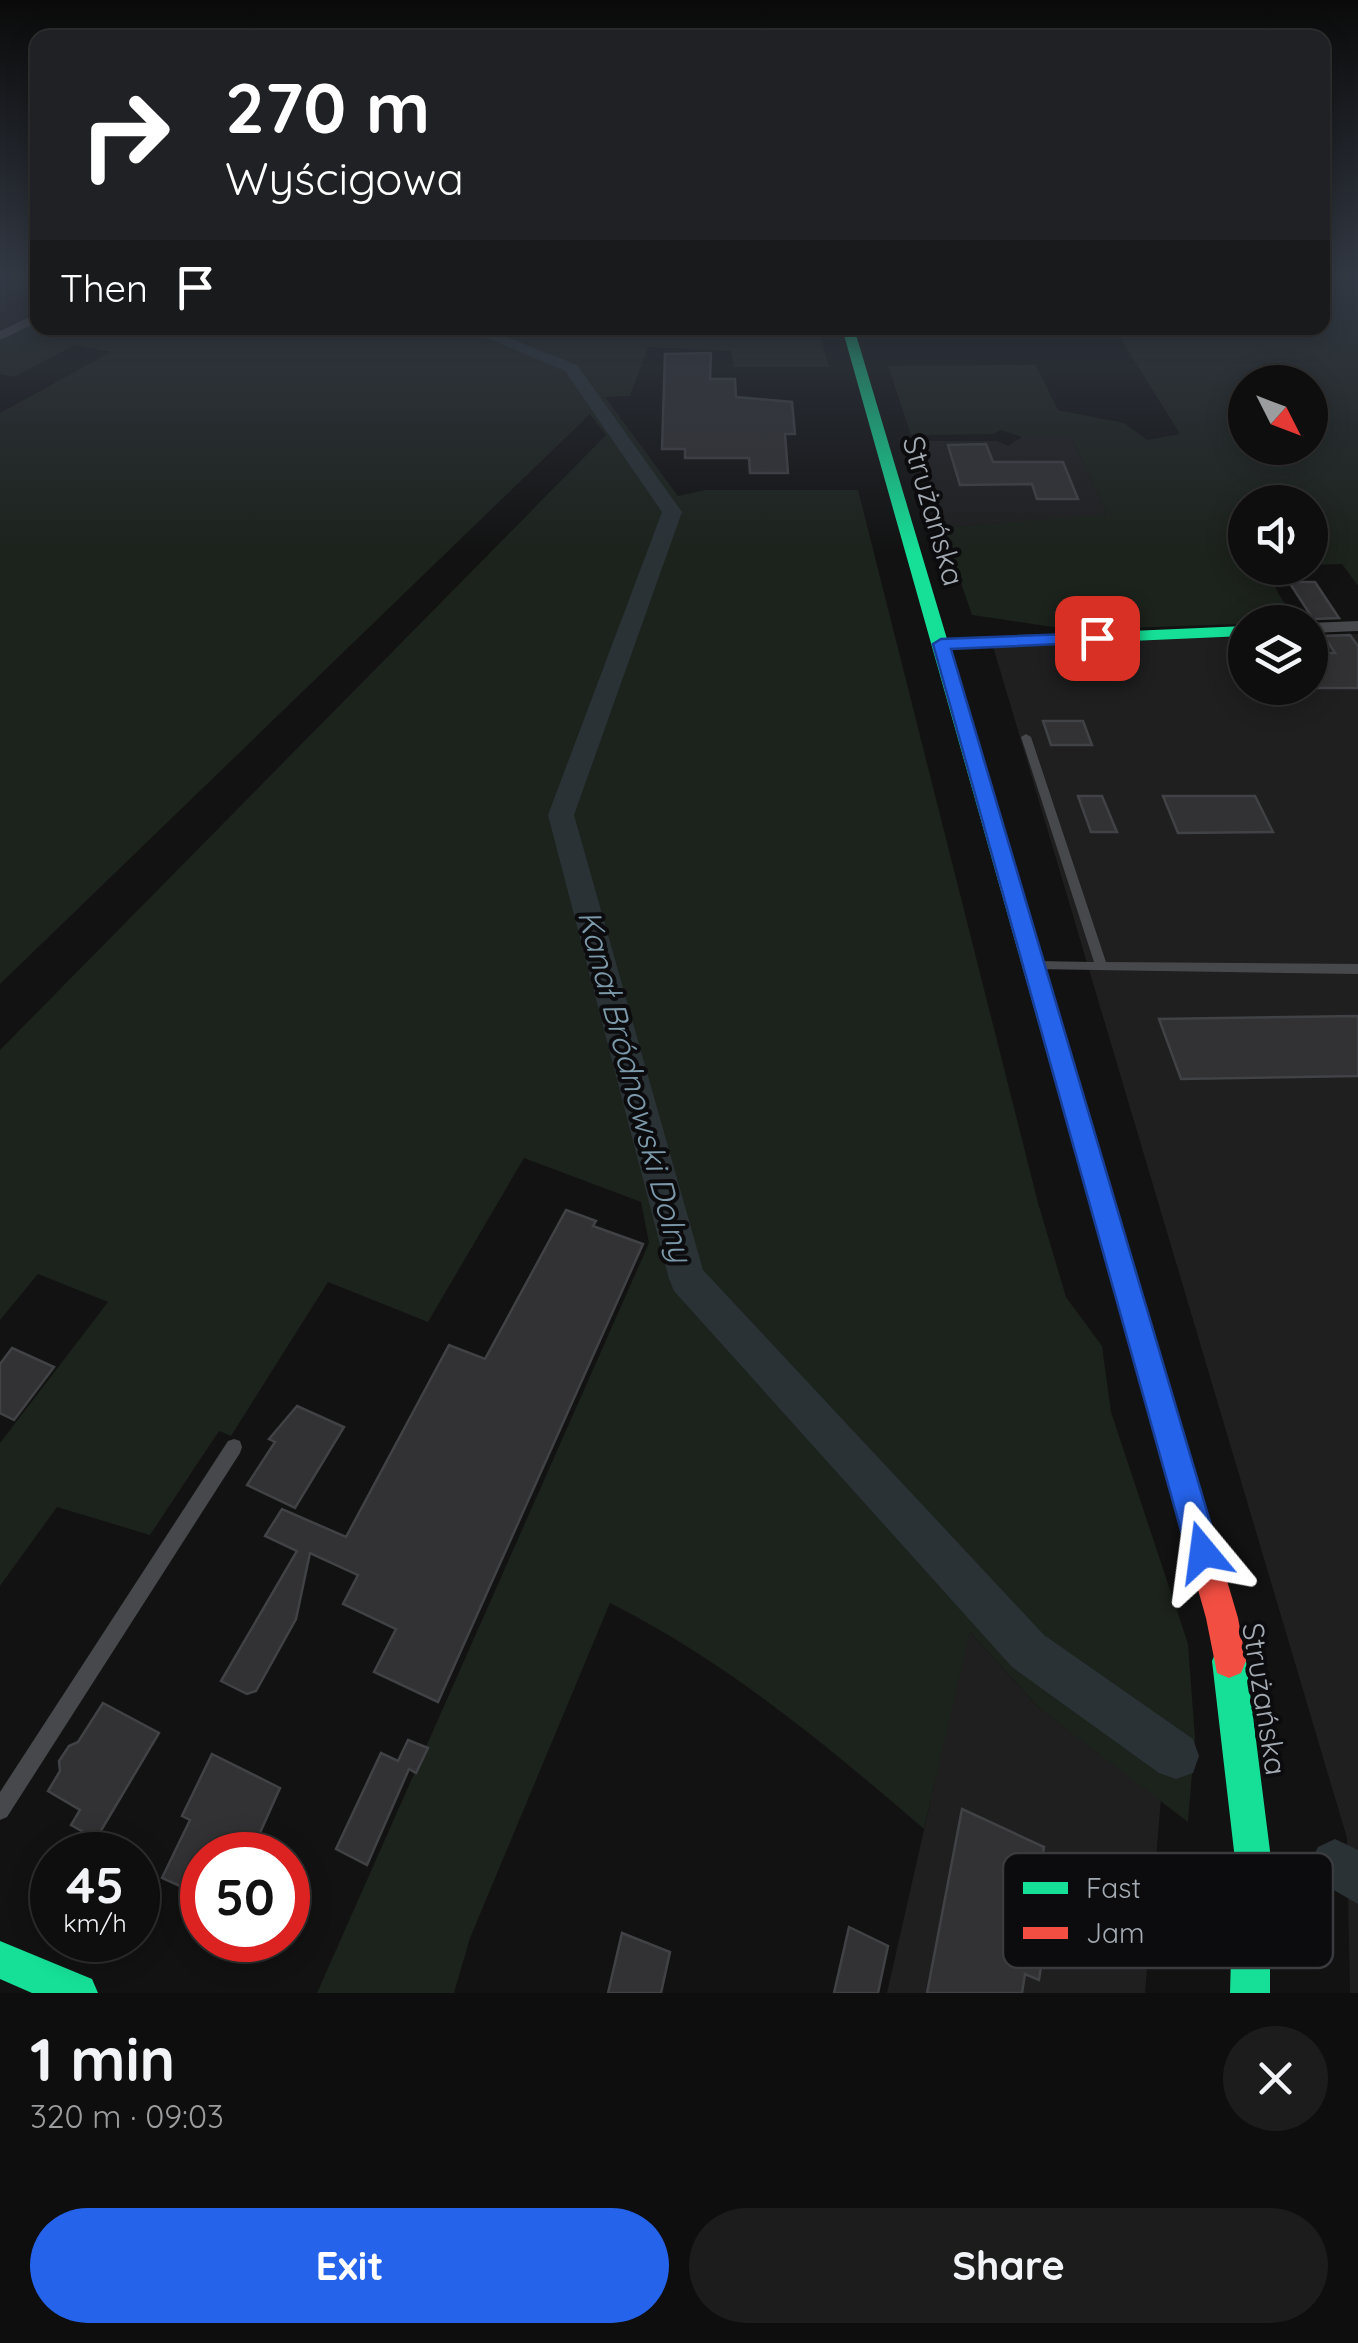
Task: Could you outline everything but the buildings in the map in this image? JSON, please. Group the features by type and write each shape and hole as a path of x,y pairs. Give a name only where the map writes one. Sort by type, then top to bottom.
{"main road":[{"name":"Strużańska","path":"860,368 1222,1618 1253,1822 1254,1853"},
{"path":"941,644 1228,632"},
{"path":"0,1960 78,1993"},
{"name":"Strużańska","path":"1250,1993 1253,1968"}],"street":[{"path":"1328,627 1358,626"}],"lane":[{"path":"1026,736 1102,966"},
{"path":"1035,966 1358,968"},
{"path":"0,1810 234,1446"}],"shaded area":[{"path":"0,368 31,368 14,377 0,374"},
{"path":"82,368 640,368 630,396 605,397 678,496 705,490 858,490 1038,1203 1066,1297 1102,1346 1111,1412 1188,1644 1195,1738 1188,1822 1039,1708 970,1632 924,1829 735,1678 610,1603 470,1938 454,1993 317,1993 649,1243 641,1202 524,1158 428,1322 328,1282 231,1436 219,1431 150,1535 57,1507 0,1586 0,1443 108,1302 38,1274 0,1320 0,1050 606,435 590,414 0,984 0,413"},
{"path":"889,368 1037,368 1058,410 1124,423 1147,440 1180,434 1139,368 1228,368 1228,465 1328,465 1328,368 1358,368 1358,586 1342,564 1328,564 1328,485 1228,485 1228,585 1274,585 1285,605 1228,605 1228,624 1073,630 972,615 942,528 1107,514 1071,437 1022,437 1001,430 993,434 911,435"},
{"path":"1022,437 1071,437 1108,515 942,528 913,441 997,441 1008,446"},
{"path":"1358,634 1358,1993 1350,1993 1347,1838 992,643 1228,637 1228,705 1328,705 1328,635"},
{"path":"969,1631 1039,1708 1161,1798 1156,1853 1003,1853 1003,1968 1147,1968 1145,1993 887,1993"}],"waterway":[{"name":"Kanał Bródnowski Dolny","path":"571,368 672,512 561,815 687,1279 1028,1651 1176,1756"},
{"name":"Kanał Bródnowski Dolny","path":"1335,1864 1358,1879"}],"traffic: fast":[{"path":"860,368 1135,1316"},
{"path":"941,644 1228,632"},
{"path":"1229,1661 1252,1853"},
{"path":"0,1960 78,1993"},
{"path":"1250,1968 1250,1993"}],"traffic: jam":[{"path":"1135,1316 1222,1618 1229,1661"}],"route":[{"path":"1097,638 941,644 1203,1552"}]}
